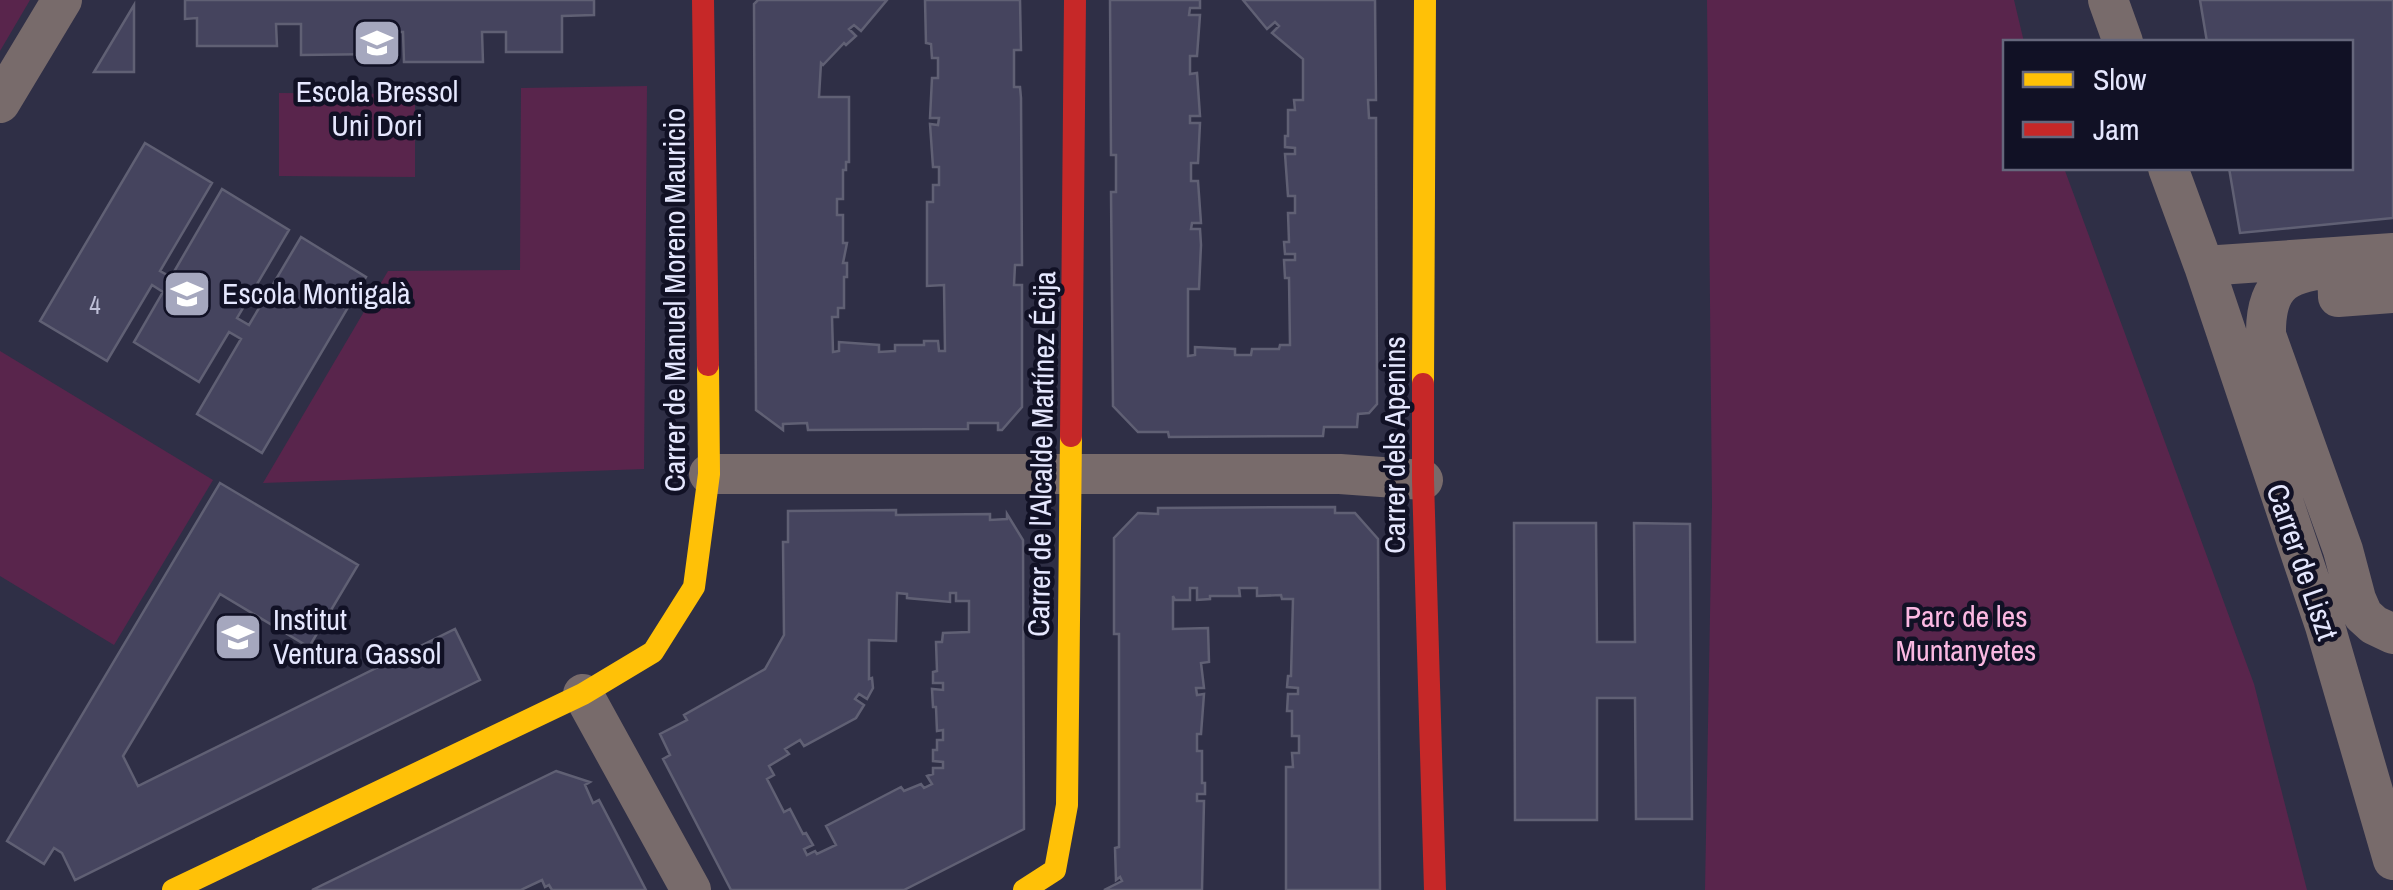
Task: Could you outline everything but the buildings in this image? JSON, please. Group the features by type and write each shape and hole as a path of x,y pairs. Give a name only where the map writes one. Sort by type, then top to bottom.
{"street":[{"path":"0,102 62,0"},
{"name":"Carrer de Manuel Moreno Mauricio","path":"173,890 583,694 653,652 694,587 709,474 704,0"},
{"name":"Carrer de l'Alcalde Martínez Écija","path":"1024,890 1055,870 1067,805 1075,0"},
{"name":"Carrer dels Apenins","path":"1425,0 1424,480 1435,890"},
{"path":"2108,0 2122,40"},
{"name":"Carrer de Liszt","path":"2169,170 2340,671 2393,860"},
{"path":"2204,266 2393,253"},
{"path":"2393,292 2338,297 2337,267 2306,270 2283,282 2271,295 2265,311 2266,335 2343,550 2356,600 2374,625 2393,634"},
{"path":"709,474 1340,474 1424,480"},
{"path":"2340,671 2393,653"},
{"path":"583,694 691,890"}],"green space":[{"path":"0,0 30,0 0,51"},
{"name":"Parc de les Muntanyetes","path":"1707,0 2014,0 2024,40 2003,40 2003,170 2065,170 2254,684 2307,890 1705,890 1712,505"},
{"path":"647,86 644,469 263,483 388,271 520,270 521,88"},
{"path":"279,93 415,94 415,177 279,176"},
{"path":"0,351 213,480 114,645 0,576"}],"traffic: slow":[{"path":"1423,384 1425,0"},
{"path":"173,890 583,694 653,652 694,587 709,474 708,365"},
{"path":"1024,890 1055,870 1067,805 1071,436"}],"traffic: jam":[{"path":"703,0 708,365"},
{"path":"1071,436 1075,0"},
{"path":"1423,384 1435,890"}],"place":[{"name":"Escola Bressol Uni Dori","path":"377,43"},
{"name":"Escola Montigalà","path":"187,294"},
{"name":"Institut Ventura Gassol","path":"238,637"}]}
